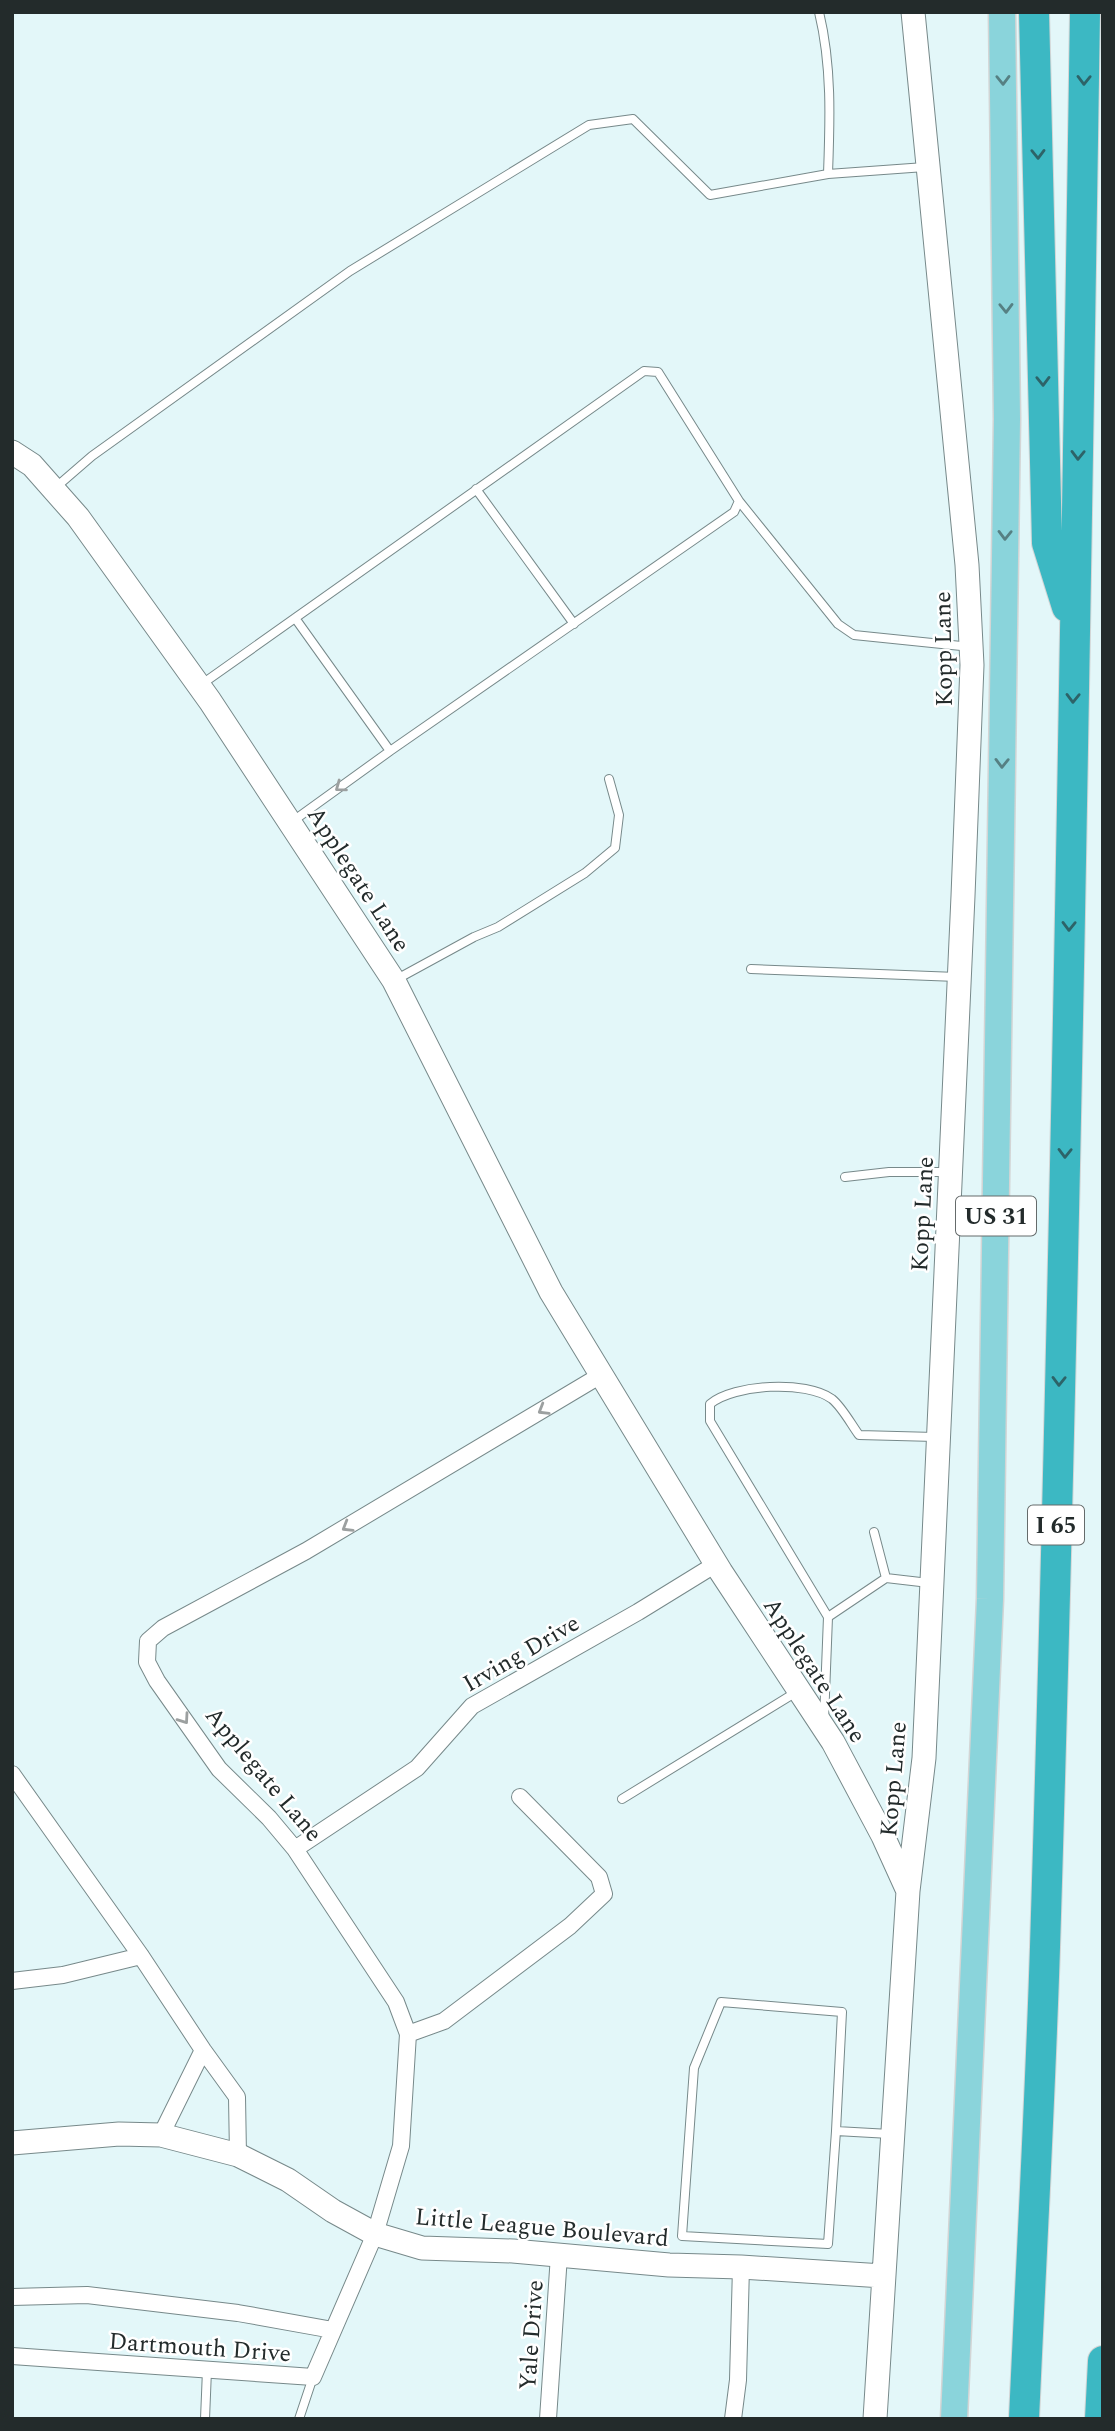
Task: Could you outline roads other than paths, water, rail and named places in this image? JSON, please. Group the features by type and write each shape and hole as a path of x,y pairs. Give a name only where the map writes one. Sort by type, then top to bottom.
{"highway":[{"path":"1034,12 1046,543 1075,630"},
{"name":"I 65","path":"1024,2419 1046,1896 1068,1005 1085,12"},
{"path":"1100,2419 1103,2361"}],"main road":[{"name":"US 31","path":"954,2419 990,1599 1007,419 1002,12"}],"street":[{"name":"Kopp Lane","path":"875,2419 908,1891 924,1758 971,647 967,565 913,12"},
{"name":"Applegate Lane","path":"12,452 32,465 78,517 200,686 394,981 551,1292 716,1564 833,1742 883,1836 908,1891"},
{"name":"Applegate Lane","path":"375,2234 401,2146 408,2034 396,2002 295,1849 269,1818 219,1769 157,1681 146,1662 148,1641 163,1628 306,1551 601,1376"},
{"name":"Irving Drive","path":"295,1849 416,1768 472,1706 638,1612 716,1564"},
{"path":"12,1774 237,2097 238,2155"},
{"path":"408,2034 444,2021 569,1926 604,1894 599,1877 520,1797"},
{"path":"12,1981 63,1975 141,1956"},
{"path":"160,2136 203,2050"},
{"name":"Little League Boulevard","path":"12,2143 119,2134 160,2136 238,2155 288,2179 332,2211 375,2234 422,2248 883,2276"},
{"name":"Dartmouth Drive","path":"12,2356 313,2378 375,2234"},
{"name":"Yale Drive","path":"548,2419 559,2255"},
{"path":"733,2419 738,2380 741,2267"},
{"path":"12,2297 87,2295 238,2313 333,2330"}],"lane":[{"path":"819,12 825,37 831,105 828,174"},
{"path":"53,489 92,456 350,271 589,125 633,118 710,195 828,174 928,166"},
{"path":"200,686 644,371 658,372 739,501 838,624 854,635 971,647"},
{"path":"476,489 574,624"},
{"path":"290,823 734,512 739,501"},
{"path":"295,618 390,751"},
{"path":"394,981 474,937 498,928 585,873 615,848 619,815 609,779"},
{"path":"751,969 959,977"},
{"path":"845,1177 889,1172 950,1172"},
{"path":"824,1730 828,1617 710,1421 710,1404 720,1395 783,1385 811,1389 833,1400 859,1435 938,1437"},
{"path":"874,1532 886,1578"},
{"path":"828,1617 886,1578 931,1584"},
{"path":"622,1799 798,1691"},
{"path":"721,2001 842,2012 836,2131 828,2244 682,2236 694,2068 721,2001"},
{"path":"836,2131 893,2134"},
{"path":"205,2419 207,2370"},
{"path":"299,2419 313,2378"}]}
